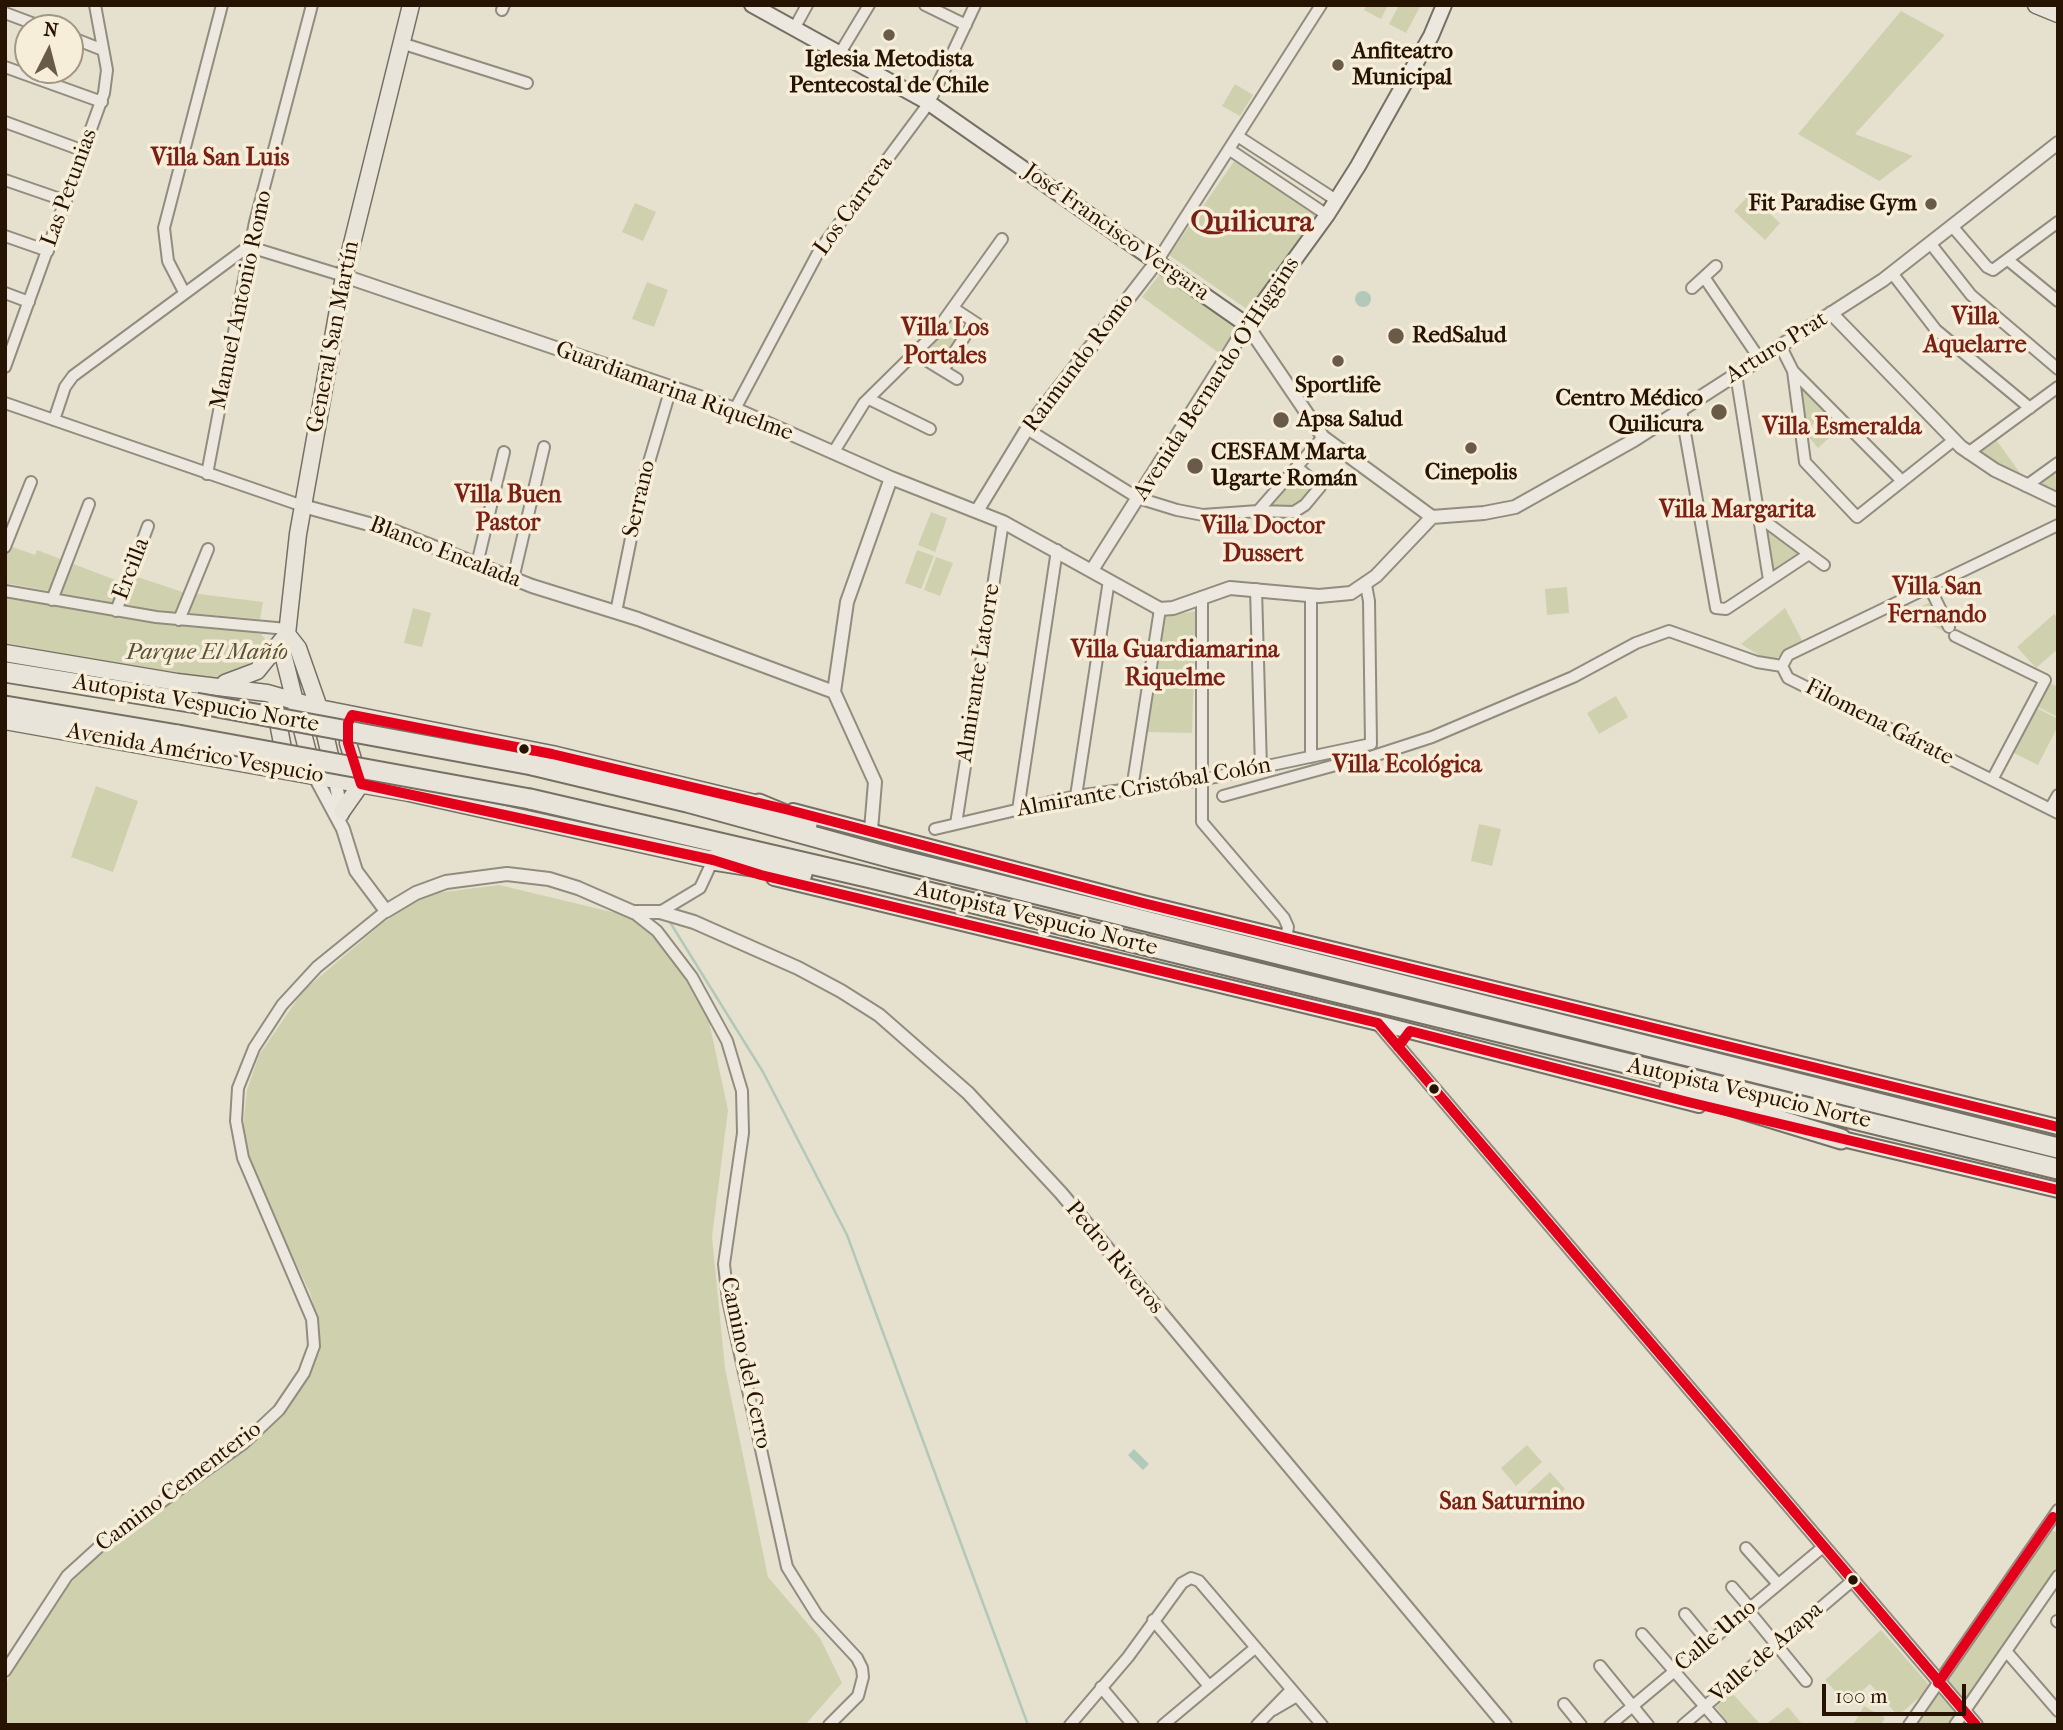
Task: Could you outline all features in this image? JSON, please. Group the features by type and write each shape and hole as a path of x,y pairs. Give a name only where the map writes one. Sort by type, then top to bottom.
{"highway":[{"name":"Autopista Vespucio Norte","path":"5,672 196,703 531,765 687,802 892,858 2058,1148"},
{"name":"Autopista Vespucio Norte","path":"5,706 530,799 871,878 2058,1169"},
{"path":"759,804 892,858"},
{"path":"713,860 805,874 871,878"},
{"path":"1577,1053 1677,1090 1841,1139"}],"main road":[{"name":"General San Martín","path":"313,775 294,700 285,636 303,506 344,276 411,5"},
{"name":"José Francisco Vergara","path":"752,5 929,103 1158,260 1247,325"},
{"name":"Avenida Bernardo O'Higgins","path":"1247,325 1327,215 1391,109 1444,5"},
{"path":"2036,5 2058,14"},
{"path":"215,686 257,671 285,636 298,648 319,708 335,780"},
{"path":"5,653 177,682 267,693 319,708 552,754 871,830 1286,938 2058,1127"},
{"path":"267,693 275,710 286,770"},
{"path":"342,811 361,784 348,743 347,731 352,715"},
{"name":"Avenida Américo Vespucio","path":"5,721 361,784 713,860 761,875 2058,1190"}],"street":[{"name":"Las Petunias","path":"5,367 9,347 29,302 102,102 107,77 95,5"},
{"path":"184,292 168,261 164,228 222,5"},
{"name":"Manuel Antonio Romo","path":"207,474 250,247 312,5"},
{"path":"795,27 807,5"},
{"path":"840,53 869,5"},
{"path":"925,5 966,25"},
{"name":"Los Carrera","path":"734,409 819,251 929,103 975,5"},
{"name":"Raimundo Romo","path":"977,511 1027,429 1158,260 1321,5"},
{"path":"84,43 103,50"},
{"path":"401,43 527,83"},
{"path":"5,67 102,102"},
{"path":"5,122 84,151"},
{"path":"1239,137 1336,200"},
{"name":"Arturo Prat","path":"1432,517 1506,510 1525,503 1681,410 1892,273 2058,143"},
{"path":"1230,150 1327,215"},
{"path":"1276,181 1285,167"},
{"path":"5,180 65,201"},
{"path":"1952,226 1989,269 1996,269 2056,226"},
{"path":"5,236 48,251"},
{"path":"833,453 869,399 916,354 1002,239"},
{"path":"1930,243 1971,295 2058,369"},
{"path":"54,420 65,387 73,376 184,292 250,247"},
{"name":"Guardiamarina Riquelme","path":"250,247 344,276 734,409 891,478 1003,522 1160,609"},
{"path":"2008,260 2058,301"},
{"path":"1692,288 1716,266"},
{"path":"1892,273 1936,330 2030,408"},
{"path":"1704,277 1759,359"},
{"path":"5,293 29,302"},
{"path":"943,370 977,324 953,308"},
{"path":"1831,313 1968,453 2026,486 2058,500"},
{"name":"José Francisco Vergara","path":"1247,325 1323,437 1432,517"},
{"name":"Avenida Bernardo O'Higgins","path":"1092,570 1247,325"},
{"path":"1780,345 1793,370 1902,481"},
{"path":"916,354 957,379"},
{"path":"1793,370 1805,462 1857,517 1954,440"},
{"path":"1736,374 1769,580"},
{"path":"1968,453 2058,387"},
{"name":"Serrano","path":"617,612 641,489 671,388"},
{"path":"869,399 930,429"},
{"name":"Blanco Encalada","path":"5,403 303,506 391,530 513,579 617,612 834,691"},
{"path":"1681,410 1713,603 1718,609 1726,608 1809,554"},
{"path":"1027,429 1138,498 1203,515 1258,511 1294,512 1305,505 1320,488 1297,467"},
{"path":"1258,511 1323,437"},
{"path":"513,579 544,447"},
{"path":"477,564 504,452"},
{"path":"2026,486 2058,463"},
{"path":"871,830 875,782 834,691 846,606 891,478"},
{"path":"5,547 31,482"},
{"path":"52,600 89,504"},
{"path":"1758,516 1824,565"},
{"path":"1132,789 1160,609 1173,608 1230,588 1311,596 1345,595 1366,585 1432,517"},
{"name":"Almirante Latorre","path":"956,824 1003,522"},
{"path":"1782,666 1788,655 2058,525"},
{"name":"Ercilla","path":"116,611 148,526"},
{"path":"179,620 208,549"},
{"path":"1018,810 1057,550"},
{"path":"1076,796 1109,580"},
{"name":"Almirante Cristóbal Colón","path":"1354,754 1371,744 1370,601 1366,585"},
{"path":"1930,588 1952,632 2045,680 1992,780"},
{"path":"1256,589 1261,768"},
{"path":"5,591 116,611 285,636"},
{"path":"1311,596 1311,757"},
{"path":"1202,597 1202,822 1284,918 1288,927 1286,938"},
{"name":"Almirante Cristóbal Colón","path":"935,829 1076,796 1201,780 1311,757 1354,754 1449,730 1669,631"},
{"name":"Filomena Gárate","path":"1669,631 1757,662 1782,666 1788,678 2054,811 2058,795"},
{"path":"1223,796 1354,754"},
{"path":"313,775 343,829 356,871 386,911"},
{"path":"335,780 343,829"},
{"path":"660,912 700,888 713,860"},
{"name":"Camino Cementerio","path":"5,1671 67,1576 100,1546 244,1443 279,1410 304,1373 314,1346 312,1320 245,1166 236,1121 238,1088 254,1048 282,1005 317,967 386,911 436,885 507,874 564,883 633,912"},
{"name":"Pedro Riveros","path":"633,912 660,912 694,922 841,991 879,1015 995,1119 1505,1725"},
{"name":"Camino del Cerro","path":"633,912 657,931 692,977 727,1041 742,1091 743,1133 724,1264 728,1300 787,1567 817,1615 858,1658 862,1668 863,1676 858,1696 829,1725"},
{"path":"1378,1023 1976,1725"},
{"path":"1398,1047 1410,1031"},
{"path":"1909,1725 2056,1516"},
{"name":"Calle Uno","path":"1610,1725 1823,1547"},
{"path":"1746,1548 1778,1584"},
{"path":"1955,1725 2058,1576"},
{"path":"1070,1725 1128,1657 1182,1583 1194,1578 1322,1725"},
{"name":"Valle de Azapa","path":"1683,1725 1852,1581"},
{"path":"1732,1587 1806,1681"},
{"path":"1685,1614 1709,1643"},
{"path":"1153,1620 1209,1686"},
{"path":"1642,1634 1720,1725"},
{"path":"1163,1725 1255,1648"},
{"path":"2006,1651 2058,1712"},
{"path":"1600,1666 1648,1725"},
{"path":"1101,1687 1133,1725"},
{"path":"1257,1725 1294,1693"},
{"path":"1564,1704 1581,1725"}],"green space":[{"path":"1367,5 1388,5 1381,19 1364,10"},
{"path":"1399,5 1421,5 1406,33 1389,24"},
{"path":"1901,11 1945,35 1855,134 1913,156 1879,181 1798,134"},
{"path":"1235,84 1253,95 1240,116 1222,106"},
{"path":"1235,160 1318,215 1251,312 1169,255"},
{"path":"1749,195 1780,223 1765,240 1734,211"},
{"path":"635,203 656,212 643,241 622,232"},
{"path":"1160,274 1238,327 1219,353 1142,297"},
{"path":"647,282 668,290 654,327 632,319"},
{"path":"952,318 967,328 941,365 926,355"},
{"path":"1798,382 1826,413 1805,431"},
{"path":"1828,417 1839,429 1818,448 1807,435"},
{"path":"1997,441 2023,477 1979,453"},
{"path":"2055,473 2058,494 2036,485"},
{"path":"1297,474 1316,488 1297,507 1267,507"},
{"path":"931,512 947,518 935,552 918,545"},
{"path":"1763,523 1798,548 1798,558 1772,575"},
{"path":"10,546 35,555 37,550 131,586 134,576 183,592 263,602 260,619 154,610 5,583 5,558"},
{"path":"917,550 934,556 921,589 905,583"},
{"path":"936,557 953,563 940,596 924,590"},
{"path":"1567,587 1569,613 1547,615 1545,589"},
{"path":"1928,592 1944,631 1911,616 1897,605 1907,601 1912,610 1929,603 1925,593"},
{"name":"Parque El Mañío","path":"5,597 129,619 247,631 261,634 266,640 256,659 238,672 214,681 5,649"},
{"path":"413,608 431,613 422,647 404,643"},
{"path":"1785,608 1803,642 1770,662 1741,644"},
{"path":"1196,611 1192,733 1146,732 1161,617"},
{"path":"2054,614 2058,619 2058,649 2036,668 2017,647"},
{"path":"2048,682 2058,687 2058,717 2036,706"},
{"path":"1616,696 1628,717 1599,734 1587,713"},
{"path":"2035,707 2058,719 2058,726 2038,765 2012,752"},
{"path":"96,786 138,801 113,872 71,857"},
{"path":"1479,824 1501,829 1492,866 1471,861"},
{"path":"499,885 637,918 704,998 728,1110 712,1237 725,1368 768,1577 820,1638 842,1683 805,1725 5,1725 5,1686 19,1657 59,1595 94,1560 150,1516 243,1451 287,1408 320,1352 318,1321 310,1293 250,1166 243,1126 247,1090 259,1055 303,991 384,922 428,894"},
{"path":"1527,1445 1542,1462 1516,1486 1501,1468"},
{"path":"1550,1472 1565,1489 1539,1513 1524,1496"},
{"path":"2048,1530 2058,1532 2058,1566 1948,1725 1917,1725"},
{"path":"1881,1630 1931,1687 1898,1716 1870,1684 1847,1704 1825,1680"},
{"path":"1732,1693 1761,1725 1730,1725 1716,1707"},
{"path":"1864,1706 1885,1718 1881,1725 1853,1725"},
{"path":"1788,1707 1803,1725 1765,1725"}],"shaded area":[{"path":"1360,291 1366,291 1371,299 1369,305 1360,307 1355,302 1355,296"},
{"path":"1134,1449 1149,1464 1143,1470 1128,1455"}],"waterway":[{"path":"668,919 763,1072 847,1235 1028,1725"}],"transit line":[{"path":"1976,1725 1378,1023 761,875 713,860 361,784 348,743 348,723 352,715 552,754 789,810 1143,903 2058,1127"},
{"path":"1398,1047 1410,1031 1688,1102 2058,1190"},
{"path":"1938,1683 2053,1517"}],"place":[{"name":"Iglesia Metodista Pentecostal de Chile","path":"889,35"},
{"name":"Anfiteatro Municipal","path":"1338,65"},
{"name":"Fit Paradise Gym","path":"1931,204"},
{"name":"RedSalud","path":"1396,336"},
{"name":"Sportlife","path":"1338,361"},
{"name":"Centro Médico Quilicura","path":"1719,412"},
{"name":"Apsa Salud","path":"1281,420"},
{"name":"Cinepolis","path":"1471,448"},
{"name":"CESFAM Marta Ugarte Román","path":"1195,466"}],"district":[{"name":"Villa San Luis","path":"220,159"},
{"name":"Quilicura","path":"1252,224"},
{"name":"Villa Aquelarre","path":"1975,332"},
{"name":"Villa Los Portales","path":"945,343"},
{"name":"Villa Esmeralda","path":"1842,428"},
{"name":"Villa Buen Pastor","path":"508,510"},
{"name":"Villa Margarita","path":"1737,511"},
{"name":"Villa Doctor Dussert","path":"1263,541"},
{"name":"Villa San Fernando","path":"1937,602"},
{"name":"Villa Guardiamarina Riquelme","path":"1175,665"},
{"name":"Villa Ecológica","path":"1407,766"},
{"name":"San Saturnino","path":"1512,1503"}]}
